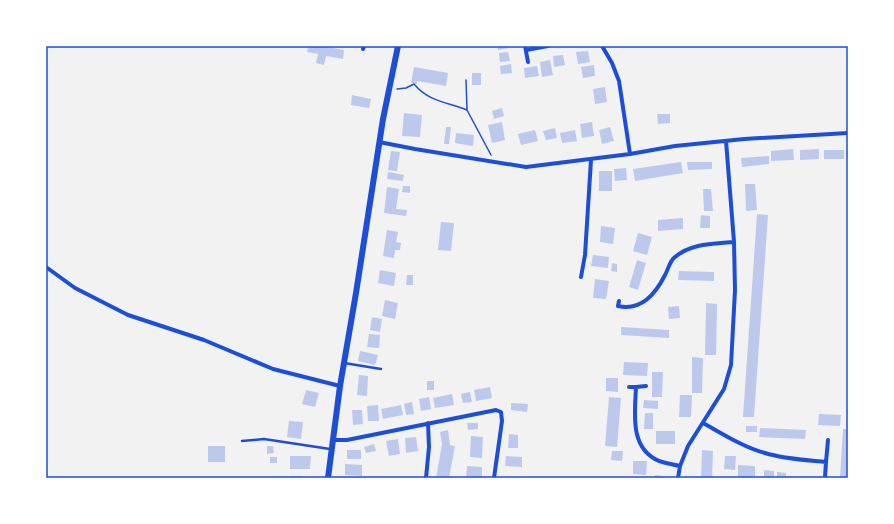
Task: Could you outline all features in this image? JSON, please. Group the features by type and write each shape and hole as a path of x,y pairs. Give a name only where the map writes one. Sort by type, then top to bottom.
{"street":[{"path":"328,478 340,386 379,142 398,46"},
{"path":"528,62 525,48 548,46"},
{"path":"602,46 612,63 619,81 630,154"},
{"path":"379,142 526,167 591,160 675,146 848,133"},
{"path":"678,478 680,466 688,446 724,389 731,365 735,290 734,242 726,141"},
{"path":"581,277 585,255 591,160"},
{"path":"618,306 626,308 641,305 653,293 664,277 674,258 689,247 734,242"},
{"path":"46,267 75,288 128,315 204,340 273,369 340,386"},
{"path":"615,311 619,301"},
{"path":"628,387 646,386"},
{"path":"636,387 635,421 638,440 644,450 658,460 680,466"},
{"path":"333,440 347,440 496,410 502,412 502,421 494,478"},
{"path":"426,478 429,447 428,423"},
{"path":"703,423 740,444 765,453 826,462"},
{"path":"825,477 828,440"}],"lane":[{"path":"344,363 381,369"},
{"path":"242,442 264,439 332,449"}],"path":[{"path":"466,80 467,110 487,144 494,162"},
{"path":"389,88 406,88 414,84 420,92 435,100 467,110"}],"building":[{"path":"309,46 328,46 344,50 343,59 326,56 324,65 316,63 318,54 307,52"},
{"path":"498,46 509,46 509,48 498,50"},
{"path":"588,51 590,62 578,64 576,52"},
{"path":"508,52 510,61 500,62 499,53"},
{"path":"563,55 565,65 554,67 553,56"},
{"path":"550,60 553,75 542,77 540,62"},
{"path":"511,64 512,73 501,74 500,66"},
{"path":"594,65 595,76 583,78 581,67"},
{"path":"537,66 539,76 525,78 524,68"},
{"path":"414,67 448,73 446,86 417,81 417,84 411,83"},
{"path":"472,73 481,73 481,85 472,85"},
{"path":"605,87 607,102 595,104 593,89"},
{"path":"352,95 371,99 369,108 351,105"},
{"path":"502,108 504,116 494,119 492,111"},
{"path":"404,113 422,115 420,137 402,136"},
{"path":"657,114 670,114 670,123 658,124"},
{"path":"502,122 505,140 492,143 488,125"},
{"path":"592,122 594,136 582,138 580,124"},
{"path":"446,127 451,127 449,144 444,144"},
{"path":"610,127 614,141 602,144 599,130"},
{"path":"555,128 557,138 546,140 543,131"},
{"path":"535,130 538,141 521,145 518,134"},
{"path":"575,130 577,141 562,143 560,133"},
{"path":"456,133 474,135 473,146 455,143"},
{"path":"793,149 794,160 771,161 771,151"},
{"path":"819,149 819,159 800,160 800,150"},
{"path":"824,150 844,150 844,159 824,159"},
{"path":"391,151 400,152 397,171 388,170"},
{"path":"769,156 769,164 742,167 741,158"},
{"path":"681,162 683,173 635,181 633,169"},
{"path":"687,162 712,162 712,169 688,170"},
{"path":"626,168 627,180 615,181 614,169"},
{"path":"599,171 612,171 612,191 599,191"},
{"path":"388,172 404,175 403,181 387,179"},
{"path":"745,184 755,184 757,210 746,211"},
{"path":"403,186 410,186 410,193 402,192"},
{"path":"387,187 399,189 396,209 407,210 406,216 384,213"},
{"path":"703,189 711,189 713,211 704,211"},
{"path":"757,214 768,215 754,417 743,417"},
{"path":"701,215 710,216 710,228 700,228"},
{"path":"683,218 683,229 658,231 658,220"},
{"path":"441,222 454,223 451,251 438,250"},
{"path":"601,226 615,228 613,244 600,242"},
{"path":"387,230 398,232 396,242 401,243 400,250 395,250 394,258 383,256"},
{"path":"638,233 652,237 647,255 633,251"},
{"path":"593,255 609,257 608,268 591,266"},
{"path":"637,260 646,263 638,290 629,287"},
{"path":"612,263 617,264 617,272 611,271"},
{"path":"380,270 396,273 394,286 378,283"},
{"path":"679,271 714,272 714,281 678,280"},
{"path":"407,275 413,275 413,285 406,285"},
{"path":"595,279 609,281 606,299 593,298"},
{"path":"385,300 398,303 395,319 382,316"},
{"path":"706,303 717,304 716,355 705,355"},
{"path":"679,306 680,318 669,319 668,307"},
{"path":"372,317 382,319 380,332 370,330"},
{"path":"621,327 669,330 669,338 621,335"},
{"path":"369,334 380,335 379,348 367,347"},
{"path":"360,351 378,355 375,365 358,361"},
{"path":"692,357 703,358 702,393 692,393"},
{"path":"624,362 648,363 647,376 623,375"},
{"path":"652,372 663,372 662,397 652,397"},
{"path":"359,375 368,376 367,396 357,395"},
{"path":"606,378 618,378 618,392 606,391"},
{"path":"427,381 434,381 434,390 427,390"},
{"path":"490,387 492,398 476,401 474,390"},
{"path":"306,390 319,393 315,407 302,404"},
{"path":"470,392 472,402 463,403 461,394"},
{"path":"452,394 454,405 435,408 433,398"},
{"path":"680,395 692,395 691,417 679,417"},
{"path":"429,397 431,409 421,411 419,399"},
{"path":"609,397 621,398 617,447 605,446"},
{"path":"644,400 658,401 658,409 643,408"},
{"path":"412,402 414,414 406,415 404,404"},
{"path":"511,403 528,404 527,412 511,410"},
{"path":"378,405 379,421 368,421 367,406"},
{"path":"401,405 403,415 383,419 381,409"},
{"path":"352,410 362,410 363,424 353,425"},
{"path":"645,413 653,413 653,429 644,429"},
{"path":"819,414 841,415 840,426 818,425"},
{"path":"289,421 303,422 301,439 287,437"},
{"path":"467,423 478,423 478,429 468,430"},
{"path":"746,426 757,426 757,432 746,432"},
{"path":"760,428 806,430 805,439 759,437"},
{"path":"843,429 848,429 848,478 840,478"},
{"path":"448,430 450,445 455,446 449,478 436,478 442,444 440,432"},
{"path":"656,431 675,431 675,444 656,444"},
{"path":"509,434 518,435 518,448 508,448"},
{"path":"471,436 483,437 482,458 470,457"},
{"path":"416,437 418,451 406,453 405,438"},
{"path":"398,439 400,454 389,456 386,441"},
{"path":"374,444 376,451 366,453 364,447"},
{"path":"208,446 225,446 225,462 208,462"},
{"path":"267,446 273,446 274,453 267,454"},
{"path":"347,450 361,450 361,459 347,459"},
{"path":"702,450 713,451 712,478 701,478"},
{"path":"612,451 623,451 622,461 611,460"},
{"path":"290,456 311,456 310,469 290,469"},
{"path":"506,456 522,457 522,467 505,466"},
{"path":"725,456 736,456 735,470 724,469"},
{"path":"270,457 277,457 277,463 270,463"},
{"path":"633,461 647,461 646,475 633,474"},
{"path":"345,464 362,465 362,476 345,475"},
{"path":"738,465 755,466 755,477 738,477"},
{"path":"467,466 482,467 482,478 466,478"},
{"path":"764,470 774,471 774,478 764,478"},
{"path":"777,472 786,473 786,478 777,478"},
{"path":"655,475 663,476 663,478 654,478"},
{"path":"290,476 302,476 302,478 290,478"},
{"path":"790,476 802,477 789,478"}]}
